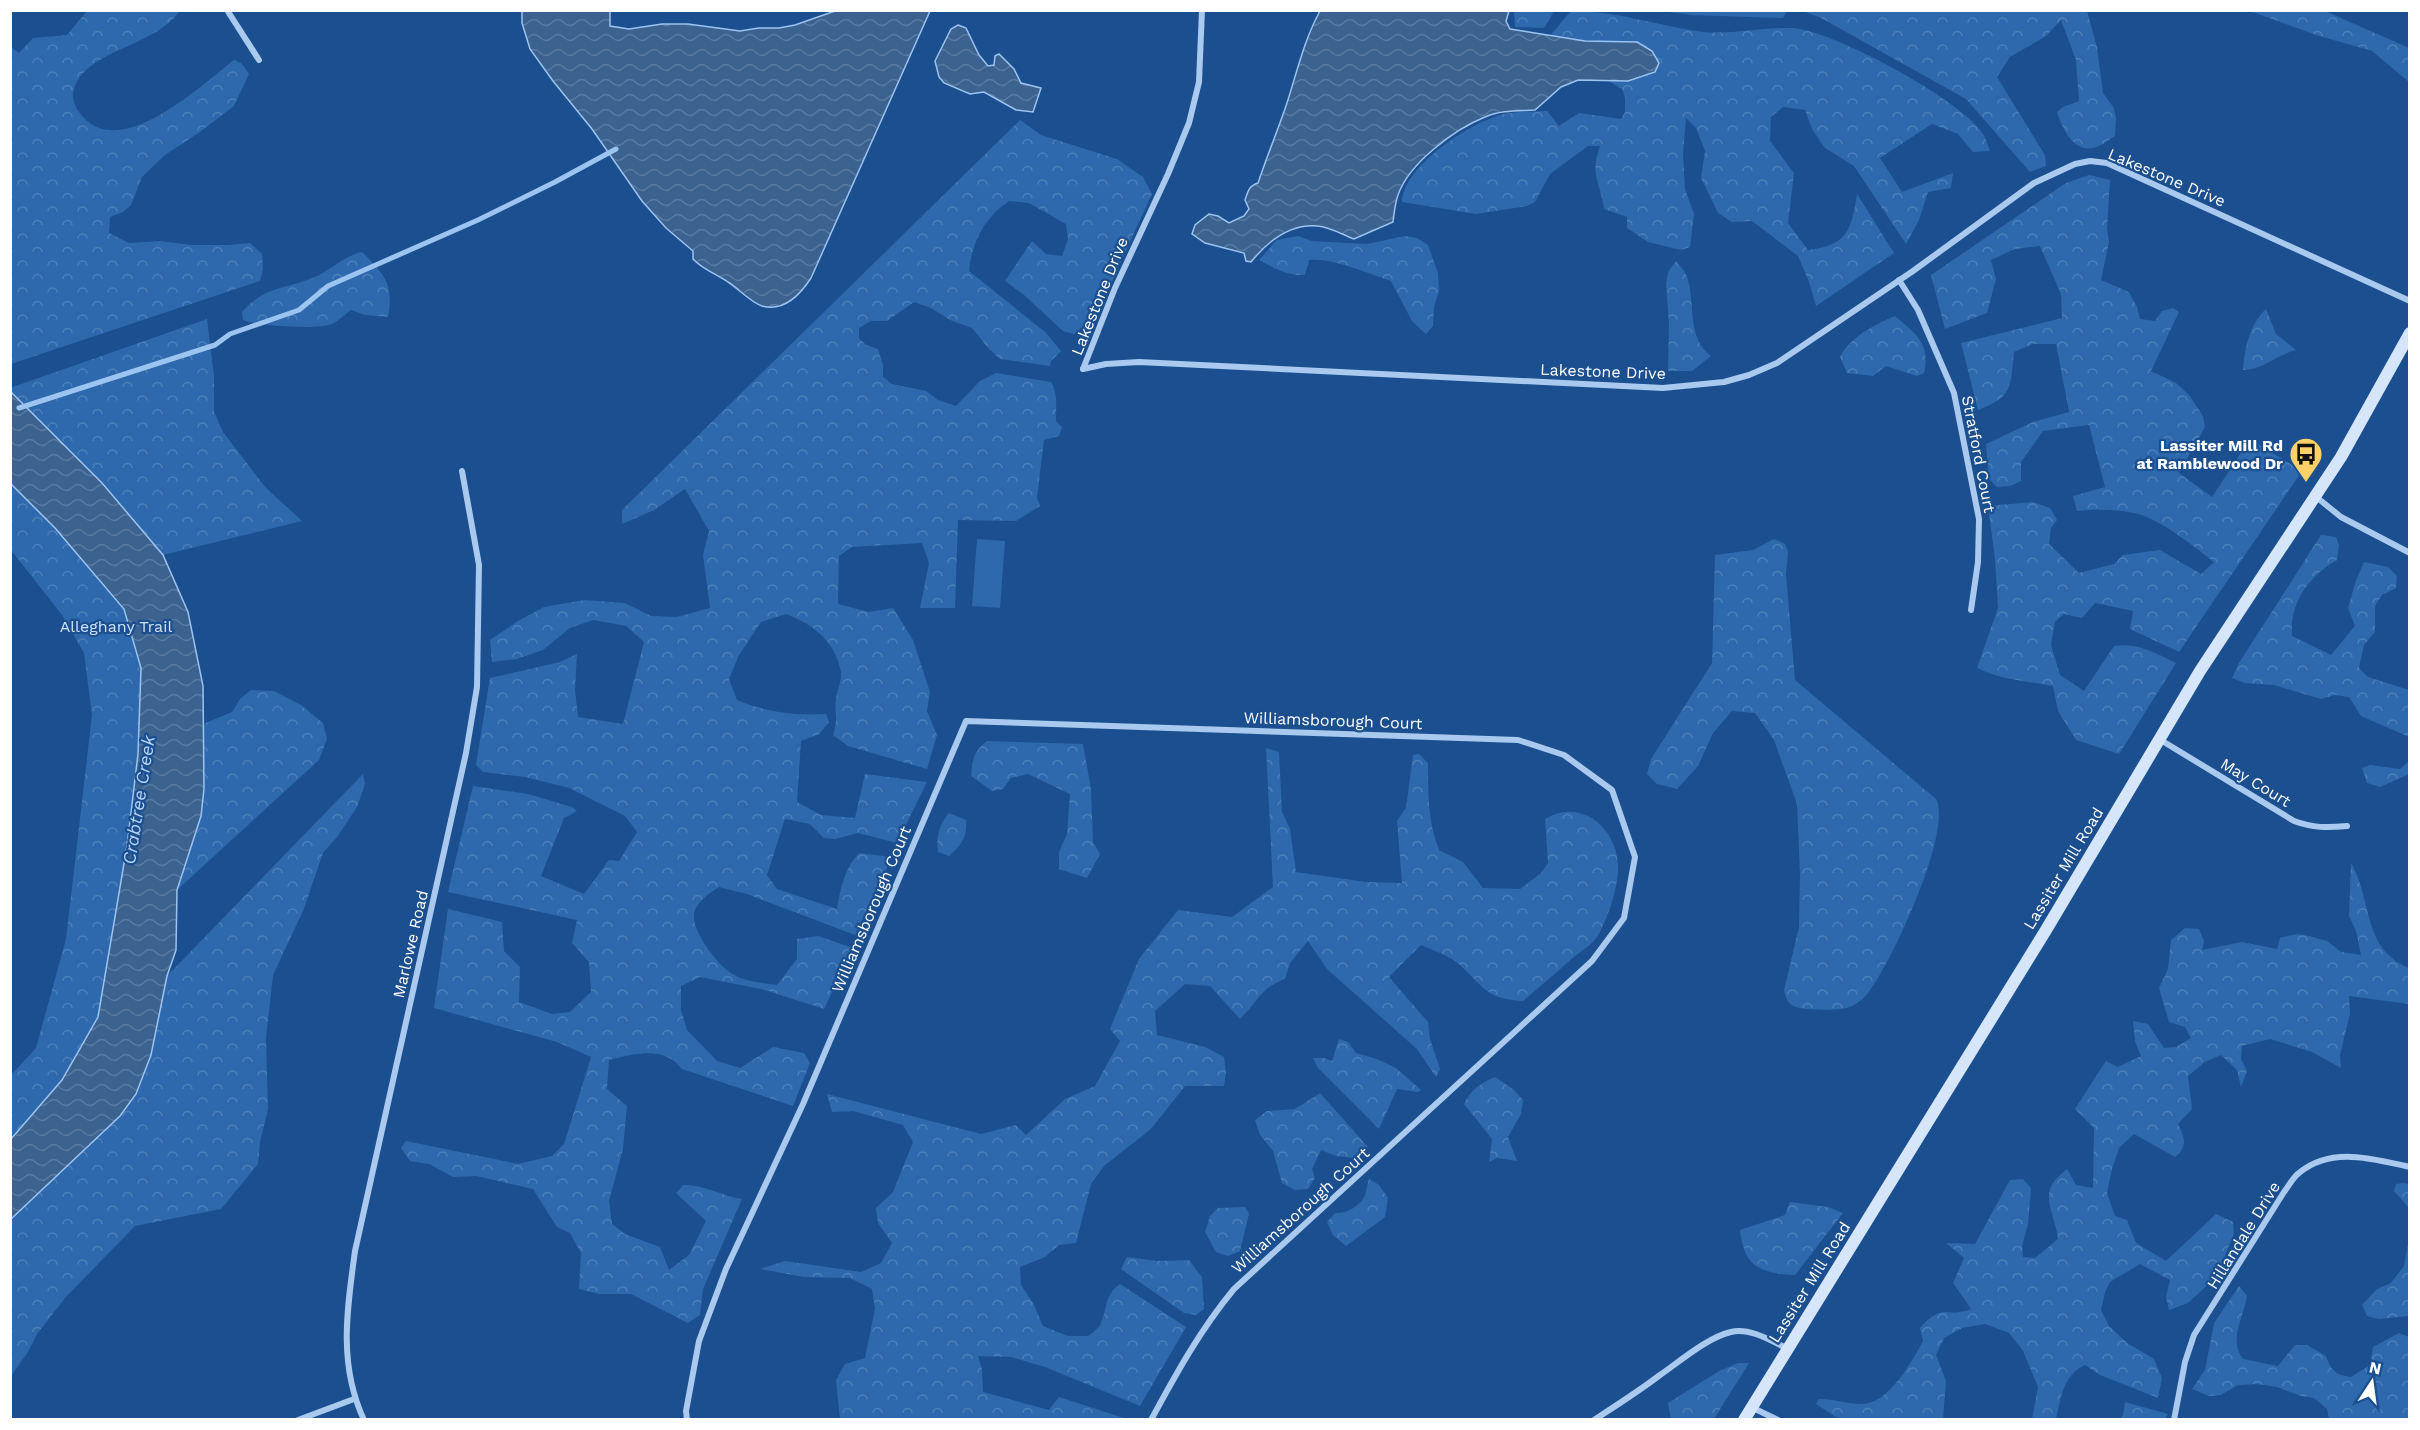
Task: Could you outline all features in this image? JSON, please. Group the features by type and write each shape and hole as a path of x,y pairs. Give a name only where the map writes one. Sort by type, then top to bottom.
{"main road":[{"name":"Lassiter Mill Road","path":"1744,1419 2046,930 2158,739 2347,447 2409,333"}],"street":[{"path":"227,10 259,60"},
{"name":"Lakestone Drive","path":"1202,10 1199,82 1189,123 1115,288 1083,369 1106,364 1139,363 1631,387 1690,386 1749,375 1777,363 1899,280 2034,183 2075,164 2090,161 2114,166 2409,301"},
{"name":"Stratford Court","path":"1899,280 1926,328 1954,393 1959,412 1979,519 1978,562 1971,610"},
{"name":"Marlowe Road","path":"364,1419 354,1399 347,1362 346,1321 355,1251 466,753 477,687 479,565 462,471"},
{"path":"2314,496 2341,517 2409,553"},
{"name":"Williamsborough Court","path":"687,1419 694,1359 705,1321 726,1269 803,1104 966,721 1518,740 1564,755 1612,790 1635,857 1624,918 1589,965 1234,1289 1217,1309 1182,1362 1151,1419"},
{"name":"May Court","path":"2158,739 2294,821 2309,827 2347,826"},
{"name":"Hillandale Drive","path":"2174,1419 2194,1335 2298,1173 2320,1161 2354,1156 2409,1167"},
{"path":"1594,1419 1704,1345 1732,1331 1748,1332 1770,1339 1788,1349"},
{"path":"298,1419 354,1399"},
{"path":"1751,1407 1778,1419"}],"green space":[{"path":"1514,10 1554,11 1544,28 1515,27"},
{"path":"87,11 180,11 157,31 114,52 89,68 76,82 73,91 74,104 79,112 95,126 114,130 136,126 158,116 201,87 234,60 241,63 249,74 234,106 165,155 142,177 131,205 123,212 110,217 109,233 129,243 160,241 191,245 228,245 250,243 262,254 263,269 260,281 11,364 11,47 19,53 33,38 67,35"},
{"path":"1571,11 1619,15 1696,31 1732,32 1791,28 1810,31 1864,53 1950,103 1983,134 1990,151 1973,152 1958,134 1932,124 1880,158 1902,192 1953,173 1951,188 1928,192 1919,220 1906,244 1854,166 1825,148 1812,129 1805,110 1783,107 1771,117 1770,141 1794,173 1788,223 1808,250 1821,248 1840,240 1849,227 1857,194 1894,253 1816,306 1798,256 1752,221 1732,222 1718,213 1701,178 1705,151 1696,128 1686,118 1683,154 1685,189 1694,214 1690,247 1681,250 1648,242 1627,228 1627,217 1604,209 1595,171 1600,146 1588,146 1550,174 1535,202 1527,206 1476,214 1402,202 1405,189 1425,161 1471,127 1500,115 1547,111 1559,126 1579,113 1621,119 1625,112 1625,98 1622,89 1594,72 1548,38"},
{"path":"1661,11 1787,11 1783,18 1692,15"},
{"path":"1803,11 2087,11 2097,47 2103,93 2114,108 2115,136 2098,146 2086,148 2074,142 2062,125 2057,112 2079,101 2076,60 2061,20 2046,36 2010,57 1997,77 2045,155 2046,166 2030,172 1966,99 1821,18"},
{"path":"2250,11 2325,11 2409,48 2409,82 2372,51 2316,35"},
{"path":"1020,120 1041,135 1117,159 1143,177 1152,194 1096,316 1074,334 1063,331 1024,295 1005,281 1032,241 1046,254 1062,256 1068,239 1066,224 1029,203 1009,201 986,223 976,241 969,271 1045,332 1061,351 1051,361 1050,366 1000,359 972,328 914,302 887,321 871,321 859,328 859,338 866,345 878,349 883,365 883,377 892,384 926,391 938,400 956,406 980,381 996,373 1051,382 1056,396 1056,421 1062,427 1059,436 1044,440 1037,498 1040,506 1016,521 958,520 955,608 920,608 929,563 922,543 852,547 839,556 838,604 869,612 893,608 913,640 930,692 927,711 937,735 927,769 848,746 833,735 841,672 834,651 822,636 806,623 786,614 761,622 739,655 729,679 737,700 759,708 781,712 826,714 829,722 819,734 801,741 797,802 821,815 855,818 865,774 927,782 897,843 858,833 835,839 824,838 810,824 785,819 767,875 777,889 837,909 847,872 859,853 892,857 855,935 747,894 719,887 697,905 695,925 704,943 725,968 745,979 777,985 797,959 797,939 818,936 853,948 824,1009 765,990 700,977 681,986 681,1010 687,1030 717,1061 740,1068 773,1047 804,1053 810,1063 793,1106 682,1069 675,1061 658,1054 638,1054 609,1060 607,1089 627,1106 623,1149 609,1201 612,1224 625,1234 660,1247 669,1270 689,1255 706,1221 676,1193 683,1185 698,1186 742,1199 703,1289 700,1315 688,1323 631,1294 599,1294 579,1289 581,1253 570,1233 557,1227 533,1189 476,1176 453,1177 429,1164 410,1161 401,1148 406,1141 518,1164 552,1156 564,1144 591,1057 557,1042 434,1008 448,909 502,922 504,951 520,967 519,1002 552,1014 570,1012 591,992 589,962 572,943 577,920 448,892 473,786 528,794 572,807 577,811 564,818 541,876 584,894 609,860 619,861 637,832 625,816 569,788 525,777 483,772 476,765 490,678 560,662 577,654 575,690 578,717 623,724 644,642 626,626 593,620 570,628 543,650 517,659 492,662 490,640 544,607 584,600 625,603 651,616 677,617 710,608 703,555 709,531 685,489 654,510 622,524 622,510"},
{"path":"2089,175 2110,180 2107,228 2109,242 2101,280 2129,292 2140,319 2155,321 2162,311 2173,308 2179,312 2151,371 2176,383 2189,395 2203,416 2205,427 2179,473 2212,497 2250,439 2302,471 2179,652 2130,629 2133,611 2095,603 2082,618 2064,614 2055,622 2051,645 2060,675 2084,691 2114,646 2138,647 2176,663 2119,754 2076,740 2058,711 2053,686 2005,678 1977,668 1998,608 1988,506 2033,502 2050,508 2057,520 2051,528 2049,544 2079,573 2114,564 2123,555 2160,550 2201,574 2214,562 2178,535 2147,517 2115,510 2077,511 2073,496 2105,487 2089,425 2043,431 2021,462 2021,481 2010,486 1997,487 1989,479 1986,444 2033,422 2069,412 2056,344 2033,344 2014,352 2008,389 1998,400 1978,410 1961,343 2062,318 2061,294 2040,246 2015,249 1991,260 1996,279 1987,313 1945,329 1931,275 2066,183"},
{"path":"1298,236 1312,241 1367,244 1405,236 1417,238 1428,245 1438,273 1439,291 1434,307 1433,326 1426,334 1412,321 1391,281 1329,261 1309,260 1305,275 1299,275 1281,271 1259,260 1277,240"},
{"path":"362,252 377,267 386,281 390,296 388,317 365,315 351,310 332,324 314,327 274,325 243,320 242,312 260,297 317,276"},
{"path":"1676,261 1684,271 1690,287 1693,319 1698,340 1711,356 1692,371 1668,371 1669,323 1666,284 1668,272"},
{"path":"2266,309 2276,334 2296,350 2257,368 2243,370 2252,330"},
{"path":"1895,316 1920,340 1925,354 1924,373 1917,376 1886,366 1873,376 1847,373 1840,357 1844,350 1864,332"},
{"path":"207,319 214,376 214,412 223,432 265,487 302,521 163,555 102,483 11,392 10,388"},
{"name":"Alleghany Trail","path":"11,427 145,593 141,959 11,1195 11,1075 36,1048 66,939 92,715 84,653 62,615 11,550"},
{"path":"2321,535 2336,537 2339,545 2337,560 2318,574 2303,592 2294,612 2292,636 2331,655 2355,626 2348,608 2364,562 2388,567 2397,576 2396,588 2382,595 2375,606 2375,632 2364,645 2359,668 2368,677 2409,690 2409,737 2361,716 2349,697 2335,695 2321,699 2274,685 2245,683 2232,678 2239,663"},
{"path":"977,539 1005,541 1000,608 972,606"},
{"path":"1774,539 1785,544 1788,552 1786,574 1795,680 1936,799 1939,815 1936,839 1928,867 1891,955 1865,996 1850,1007 1839,1009 1799,1008 1789,1003 1785,995 1784,990 1799,927 1800,874 1797,804 1774,740 1755,713 1732,711 1713,733 1698,766 1677,789 1657,784 1647,774 1651,759 1712,663 1715,555 1753,550"},
{"path":"251,690 274,691 301,705 323,723 327,739 319,760 177,890 201,816 204,789 203,724 232,712 240,699"},
{"path":"987,741 1083,744 1091,789 1093,842 1100,854 1087,878 1059,869 1059,852 1067,834 1070,794 1028,774 1011,778 1003,789 992,791 971,776 975,756 979,748"},
{"path":"1266,748 1279,752 1282,812 1290,829 1296,872 1366,882 1402,883 1397,821 1406,808 1413,755 1419,754 1428,763 1431,818 1439,850 1463,862 1483,888 1520,889 1541,873 1548,863 1545,819 1559,813 1573,812 1586,815 1607,832 1617,858 1618,873 1615,889 1599,934 1523,1001 1493,995 1456,962 1421,945 1389,977 1428,1022 1430,1039 1440,1069 1436,1077 1417,1049 1327,969 1308,941 1290,963 1285,979 1264,991 1240,1019 1210,986 1185,984 1155,1011 1157,1035 1205,1047 1224,1057 1226,1073 1224,1086 1185,1086 1151,1129 1104,1166 1091,1184 1076,1243 1059,1245 1045,1257 1020,1267 1021,1285 1033,1303 1043,1326 1068,1336 1088,1336 1097,1329 1111,1293 1120,1284 1186,1327 1140,1406 1045,1367 1011,1357 978,1356 982,1369 983,1392 1049,1410 1059,1397 1127,1419 840,1419 836,1380 845,1364 865,1358 875,1309 872,1289 850,1278 804,1277 760,1269 785,1261 861,1272 881,1263 892,1243 878,1223 876,1208 893,1192 913,1142 903,1125 853,1111 832,1112 827,1094 981,1134 1016,1125 1026,1135 1065,1099 1095,1086 1120,1041 1110,1029 1139,959 1178,910 1232,917 1273,887"},
{"path":"2409,761 2407,775 2380,787 2367,783 2362,768 2370,765 2400,769"},
{"path":"363,774 365,784 357,807 323,853 303,911 273,975 266,1038 268,1109 260,1142 258,1164 221,1209 135,1226 65,1298 37,1334 28,1352 11,1376 11,1219 151,1055 167,976"},
{"path":"949,813 966,820 966,832 963,840 949,856 938,852 937,841 941,826"},
{"path":"2351,863 2363,893 2371,923 2383,949 2394,960 2409,968 2409,1004 2349,996 2350,1014 2340,1055 2341,1068 2312,1052 2270,1039 2242,1046 2241,1059 2247,1071 2241,1087 2237,1070 2221,1055 2205,1062 2188,1076 2192,1109 2178,1124 2184,1145 2175,1157 2134,1134 2119,1148 2107,1193 2115,1216 2127,1220 2136,1243 2166,1261 2216,1214 2233,1222 2234,1234 2226,1253 2222,1272 2188,1303 2169,1310 2166,1297 2170,1280 2140,1264 2110,1282 2105,1292 2101,1310 2109,1326 2127,1343 2154,1359 2162,1378 2158,1398 2100,1375 2085,1365 2067,1381 2056,1419 2032,1419 2038,1387 2023,1351 2009,1333 1985,1324 1962,1328 1944,1338 1936,1355 1946,1381 1943,1419 1846,1419 1836,1417 1816,1404 1819,1399 1862,1404 1881,1397 1898,1380 1913,1359 1923,1341 1920,1328 1928,1320 1940,1313 1963,1312 1971,1309 1953,1283 1964,1258 1946,1243 1975,1244 2010,1180 2023,1179 2031,1188 2028,1224 2022,1246 2023,1257 2035,1258 2058,1239 2049,1203 2050,1189 2054,1181 2067,1169 2076,1185 2093,1188 2094,1128 2075,1109 2106,1061 2118,1067 2141,1056 2135,1041 2133,1021 2148,1024 2164,1048 2176,1047 2191,1038 2185,1027 2169,1022 2159,988 2168,969 2171,940 2185,928 2199,929 2204,941 2202,950 2242,942 2277,949 2280,938 2297,934 2327,941 2341,952 2361,955 2356,931 2349,916"},
{"path":"1339,1039 1348,1042 1356,1053 1396,1068 1421,1090 1418,1092 1397,1089 1379,1129 1318,1068 1313,1058 1332,1061"},
{"path":"1495,1077 1513,1089 1523,1100 1521,1114 1508,1137 1517,1161 1497,1158 1489,1162 1492,1139 1464,1104 1476,1088"},
{"path":"1320,1093 1368,1147 1353,1158 1336,1156 1321,1150 1312,1169 1315,1178 1308,1189 1295,1190 1282,1183 1273,1151 1260,1135 1255,1120 1267,1111 1295,1109"},
{"path":"1369,1179 1379,1185 1388,1198 1385,1217 1346,1246 1333,1235 1327,1222 1335,1213 1348,1211 1360,1203 1365,1195"},
{"path":"2396,1184 2409,1184 2409,1208 2394,1191"},
{"path":"1790,1202 1828,1207 1843,1213 1795,1275 1763,1270 1756,1266 1745,1252 1740,1230 1785,1215"},
{"path":"1245,1207 1249,1214 1240,1251 1228,1256 1216,1252 1205,1232 1210,1216 1218,1208"},
{"path":"2409,1239 2409,1316 2379,1319 2367,1316 2362,1305 2377,1289 2391,1283 2404,1266"},
{"path":"1127,1257 1157,1261 1189,1260 1202,1277 1204,1309 1196,1315 1184,1313 1121,1269"},
{"path":"2239,1286 2247,1296 2237,1336 2237,1344 2243,1359 2278,1366 2295,1345 2307,1345 2326,1356 2334,1371 2351,1377 2370,1365 2373,1347 2399,1333 2409,1337 2409,1419 2329,1419 2327,1409 2314,1398 2277,1387 2257,1384 2238,1385 2221,1395 2209,1396 2192,1389 2205,1370 2214,1323"},
{"path":"1738,1363 1749,1363 1714,1419 1671,1419 1668,1403 1719,1371"},
{"path":"2125,1402 2168,1414 2165,1419 2120,1419"}],"water":[{"path":"610,10 610,26 629,29 662,24 688,24 740,31 795,25 835,11 930,11 811,278 791,301 777,307 762,306 697,263 693,259 693,251 666,228 642,201 592,129 530,49 522,23 522,11"},
{"path":"1320,11 1509,11 1506,21 1510,29 1585,41 1637,42 1652,51 1659,63 1655,72 1628,81 1578,80 1561,87 1535,110 1497,113 1473,122 1434,148 1412,171 1398,195 1393,222 1354,239 1323,227 1298,227 1280,235 1251,262 1246,261 1244,253 1205,243 1192,234 1195,225 1209,214 1218,216 1229,223 1244,216 1249,209 1245,200 1247,194 1251,187 1258,183 1305,45"},
{"path":"958,25 966,28 979,55 988,66 994,65 995,56 999,54 1014,69 1021,83 1041,88 1033,112 1016,110 984,92 970,94 944,83 939,77 935,61 951,29"},
{"name":"Crabtree Creek","path":"11,392 102,483 163,555 188,612 203,686 204,789 201,816 177,890 176,950 167,976 151,1055 136,1094 120,1116 11,1219 11,1139 62,1080 98,1017 127,846 138,754 141,668 124,609 55,528 11,484"}],"waterway":[{"path":"19,408 215,345 230,334 299,310 328,286 478,220 616,149"}],"place":[{"name":"Lassiter Mill Rd at Ramblewood Dr","path":"2306,483"}]}
